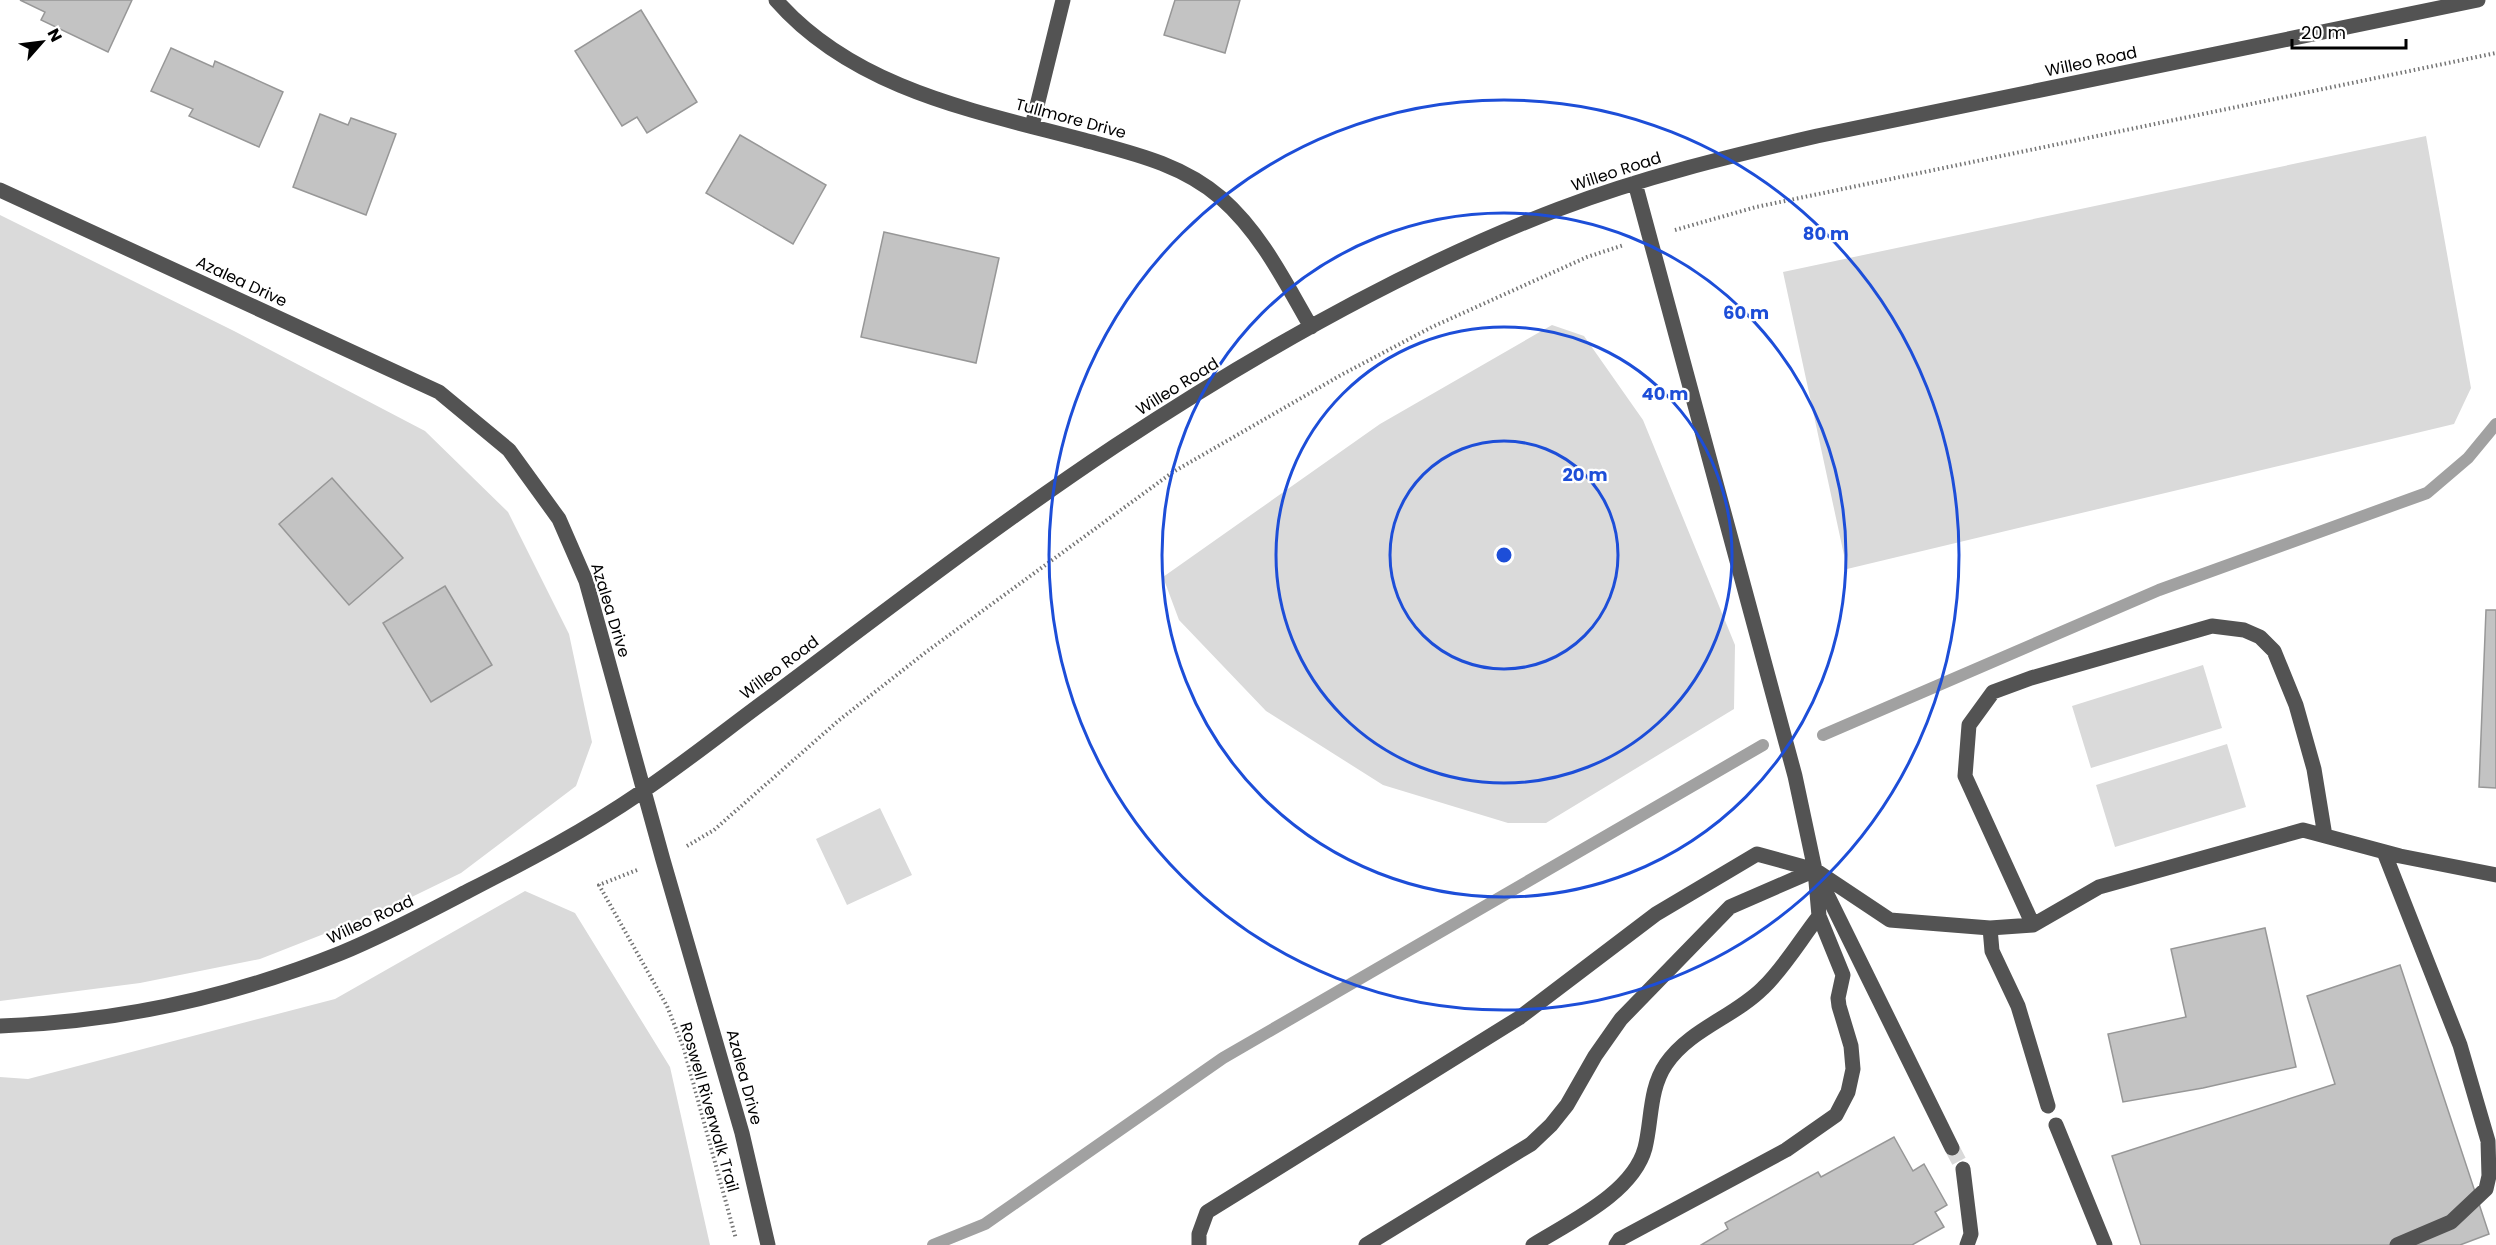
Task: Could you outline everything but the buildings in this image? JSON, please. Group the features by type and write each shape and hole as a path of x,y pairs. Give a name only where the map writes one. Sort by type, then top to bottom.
{"street":[{"name":"Tullmore Drive","path":"776,0 808,33 844,59 875,75 923,95 1142,155 1182,171 1221,197 1255,234 1279,269 1311,327"},
{"path":"1032,126 1063,0"},
{"name":"Willeo Road","path":"0,1026 65,1023 161,1008 251,985 298,970 387,932 494,878 571,837 644,790 879,616 1112,448 1238,369 1311,327 1404,279 1519,225 1635,183 1708,162 1817,136 2478,0"},
{"path":"1616,1244 1786,1150 1825,1125 1836,1116 1843,1105 1851,1081 1853,1058 1838,998 1843,975 1819,916 1815,870 1792,765 1635,183"},
{"name":"Azalea Drive","path":"0,190 439,392 509,450 559,519 586,581 663,860 733,1101 768,1245"},
{"path":"2034,925 1965,776 1969,725 1993,692 2031,678 2212,626 2244,630 2260,637 2274,651 2296,705 2314,770 2325,836"},
{"path":"1199,1245 1199,1234 1207,1212 1519,1018 1656,914 1706,882 1758,854 1815,870 1890,920 1990,928 2034,925 2099,887 2303,830 2385,852 2496,876"},
{"path":"2385,852 2460,1045 2488,1142 2489,1176 2486,1189 2451,1222 2397,1245"},
{"path":"1815,870 1952,1148"},
{"path":"1366,1245 1531,1144 1551,1125 1567,1105 1595,1056 1621,1019 1730,907 1815,870"},
{"path":"1533,1245 1604,1200 1630,1175 1640,1161 1645,1148 1655,1086 1667,1063 1694,1036 1764,988 1819,916"},
{"path":"1990,928 1992,951 2018,1006 2048,1106"},
{"path":"2056,1125 2105,1245"},
{"path":"1963,1169 1971,1234 1967,1245"}],"path":[{"path":"663,860 714,830 873,693 1173,472 1341,375 1432,327 1587,257 1756,207 2496,53"},
{"name":"Roswell Riverwalk Trail","path":"663,860 599,885 667,1006 680,1038 737,1245"}],"shaded area":[{"path":"2426,136 2471,388 2454,424 1847,569 1783,272"},
{"path":"0,215 234,331 425,431 508,512 569,634 592,742 576,786 461,873 385,910 260,959 140,983 0,1001"},
{"path":"1552,325 1584,336 1643,420 1735,645 1734,709 1546,823 1508,823 1383,785 1266,711 1179,620 1163,577 1380,424"},
{"path":"2203,665 2222,728 2091,768 2072,706"},
{"path":"2227,744 2246,807 2115,847 2096,785"},
{"path":"880,808 912,875 847,905 816,839"},
{"path":"525,891 575,913 670,1067 710,1245 0,1245 0,1077 28,1079 335,999"}],"waterway":[{"path":"1823,735 2159,590 2427,493 2468,458 2496,424"},
{"path":"933,1245 985,1224 1223,1058 1763,745"}],"tunnel":[{"path":"1952,1148 1963,1169"}]}
